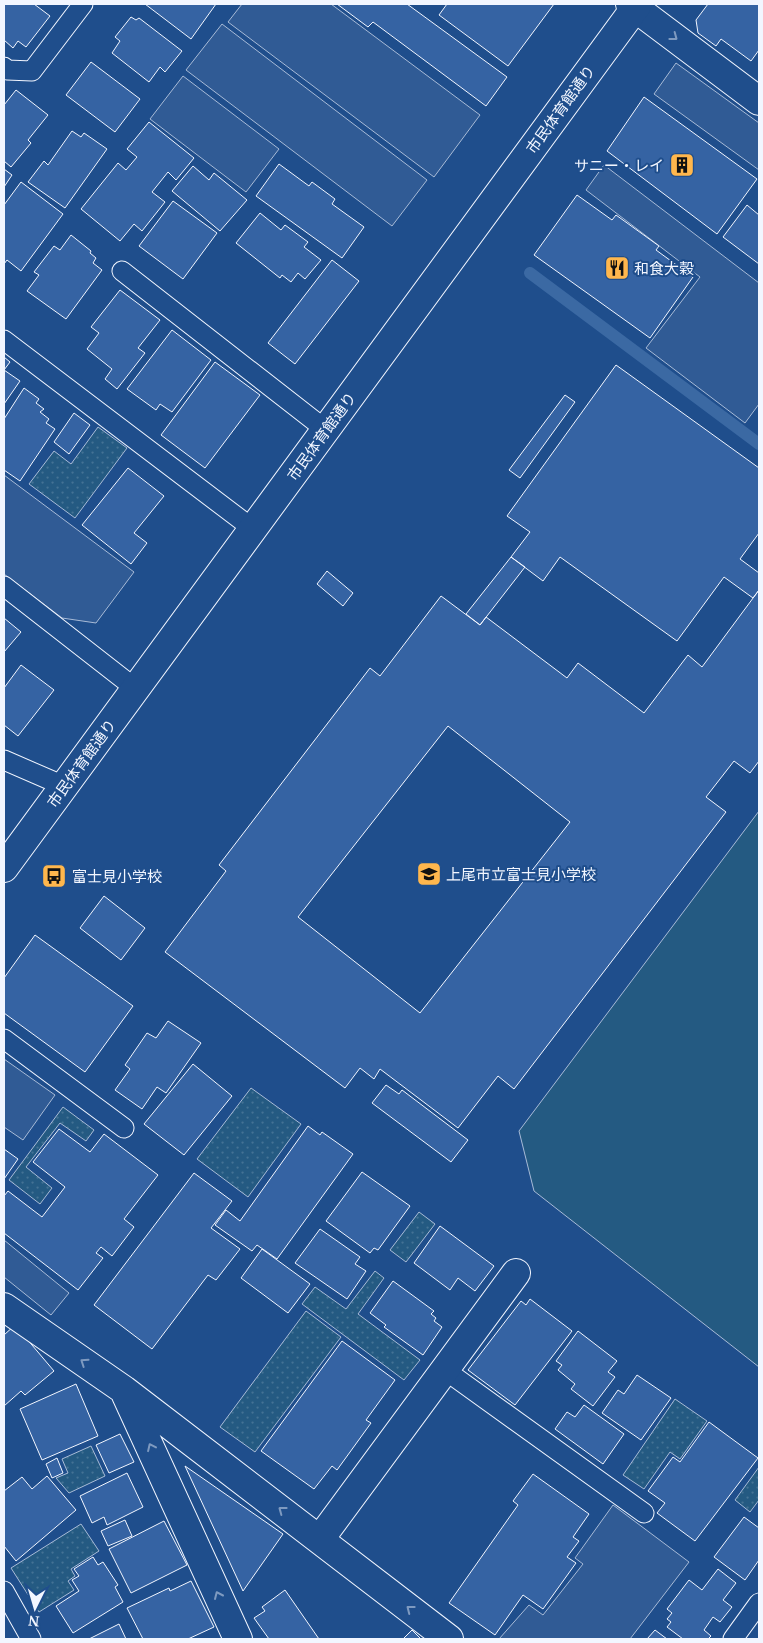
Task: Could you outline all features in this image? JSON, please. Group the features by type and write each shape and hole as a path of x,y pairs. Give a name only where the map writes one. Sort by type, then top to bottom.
{"street":[{"path":"634,5 759,102"},
{"name":"市民体育館通り","path":"4,868 326,430 634,5"},
{"path":"320,1539 516,1273"},
{"path":"4,1307 124,1390 449,1639"},
{"path":"124,1390 238,1639"}],"lane":[{"path":"4,67 8,70 32,71 83,4"},
{"path":"122,271 326,430"},
{"path":"4,340 253,528"},
{"path":"4,586 136,689"},
{"path":"4,760 64,786"},
{"path":"4,1039 124,1128"},
{"path":"445,1370 644,1512"},
{"path":"4,1591 31,1639"},
{"path":"733,1639 759,1603"}],"shaded area":[{"path":"242,4 331,4 480,115 434,177 228,22"},
{"path":"222,24 427,180 392,226 186,70"},
{"path":"676,63 759,123 759,170 654,94"},
{"path":"183,76 279,149 246,192 150,119"},
{"path":"604,165 759,283 759,404 745,423 646,348 700,277 586,190"},
{"path":"98,427 127,448 75,518 29,484 54,451 71,464"},
{"path":"4,475 134,572 96,623 62,618 4,574"},
{"path":"759,811 759,1367 534,1191 519,1131"},
{"path":"4,1059 55,1095 23,1140 4,1127"},
{"path":"251,1088 301,1124 248,1197 197,1159"},
{"path":"63,1107 94,1130 86,1141 60,1123 26,1167 52,1188 40,1204 9,1180"},
{"path":"419,1212 435,1224 406,1262 390,1250"},
{"path":"4,1240 69,1293 51,1315 4,1277"},
{"path":"375,1271 384,1278 358,1314 420,1360 404,1380 302,1304 315,1287 346,1309"},
{"path":"306,1311 341,1337 255,1452 220,1427"},
{"path":"675,1399 707,1421 680,1459 670,1452 644,1489 623,1475"},
{"path":"91,1446 105,1476 69,1493 56,1478 68,1473 62,1459"},
{"path":"759,1467 759,1500 750,1512 735,1500"},
{"path":"613,1505 689,1562 630,1639 499,1639 529,1605 543,1615 583,1564 575,1558"},
{"path":"81,1524 99,1551 71,1569 75,1576 68,1581 74,1590 39,1612 11,1568"}],"building":[{"path":"4,4 34,4 50,16 26,47 18,41 13,48 4,40"},
{"path":"145,4 216,4 191,39"},
{"path":"337,4 407,4 507,77 486,106 373,22 368,27"},
{"path":"447,4 554,4 508,66 439,15"},
{"path":"708,4 759,4 759,50 751,61 721,39 716,46 698,33 696,20"},
{"path":"131,17 136,20 139,18 182,51 165,72 160,67 149,82 112,53 120,41 115,37"},
{"path":"91,62 140,99 115,132 66,95"},
{"path":"16,90 48,115 28,140 31,143 11,167 4,161 4,105"},
{"name":"サニー・レイ","path":"644,97 757,179 717,234 607,151"},
{"path":"149,122 194,158 176,180 168,172 152,192 165,202 142,231 134,224 120,241 81,209 118,163 126,170 137,157 127,149"},
{"path":"72,131 81,137 84,133 107,149 65,208 28,182 44,161 48,165"},
{"path":"279,164 309,186 312,182 335,199 332,204 364,227 342,258 256,196"},
{"path":"193,166 209,180 214,173 247,200 220,231 172,191"},
{"path":"4,169 12,175 4,187"},
{"path":"21,182 63,214 21,271 7,260 4,264 4,205"},
{"path":"577,195 612,220 616,215 659,246 656,250 693,277 650,338 534,255"},
{"path":"173,201 217,233 183,279 139,246"},
{"path":"747,205 759,215 759,264 723,237"},
{"path":"260,213 281,230 285,225 308,242 304,247 321,260 305,279 298,273 291,282 282,275 280,278 236,243"},
{"path":"71,235 91,251 90,253 96,258 93,263 102,270 66,319 27,291 39,275 34,272 54,246 60,250"},
{"path":"332,260 359,281 295,364 268,343"},
{"path":"120,290 160,320 138,348 145,353 117,389 105,379 112,369 87,349 99,333 91,327"},
{"path":"172,330 211,360 172,412 160,404 156,410 127,389"},
{"path":"4,357 10,362 4,370"},
{"path":"215,362 260,395 205,468 161,435"},
{"path":"616,365 759,468 759,533 740,559 759,573 759,590 753,598 724,577 677,641 560,557 543,581 511,557 530,532 507,516"},
{"path":"4,370 20,381 4,404"},
{"path":"24,388 39,399 36,403 44,409 40,412 49,419 46,423 55,429 20,481 4,470 4,419"},
{"path":"565,395 575,402 520,478 509,470"},
{"path":"74,413 90,425 69,454 54,442"},
{"path":"128,468 164,496 134,533 147,543 131,564 82,525"},
{"path":"511,557 525,567 480,625 466,614"},
{"path":"327,571 353,593 343,606 317,584"},
{"path":"759,590 759,761 750,773 734,761 706,797 726,812 514,1089 498,1076 458,1128 380,1069 374,1079 360,1068 345,1088 165,952 226,871 219,865 370,668 380,676 441,596 480,625 486,617 567,678 578,663 644,713 688,655 702,667","holes":["448,726 570,822 420,1013 298,917"]},
{"path":"4,618 21,632 4,652"},
{"path":"21,665 54,690 18,736 4,725 4,688"},
{"path":"104,896 145,928 121,960 80,928"},
{"path":"35,935 133,1006 85,1072 4,1013 4,978"},
{"path":"168,1021 201,1043 166,1093 157,1087 142,1109 115,1090 130,1069 125,1065 147,1033 156,1038"},
{"path":"193,1064 232,1096 184,1155 144,1124"},
{"path":"386,1085 399,1094 402,1090 468,1140 451,1162 372,1103"},
{"path":"308,1126 320,1135 322,1132 353,1154 277,1259 257,1245 252,1251 215,1225 226,1210 240,1221"},
{"path":"59,1129 90,1152 104,1134 158,1175 124,1219 134,1227 112,1256 101,1247 96,1253 103,1258 78,1290 4,1233 4,1196 8,1191 42,1217 65,1187 33,1162"},
{"path":"4,1149 18,1159 4,1179"},
{"path":"362,1172 410,1206 378,1250 374,1248 370,1253 326,1221"},
{"path":"194,1173 232,1201 211,1228 240,1249 216,1280 208,1275 152,1349 94,1305"},
{"path":"440,1226 494,1266 475,1291 458,1278 450,1290 414,1263"},
{"path":"320,1229 360,1257 355,1264 366,1271 347,1299 295,1263"},
{"path":"262,1249 310,1284 288,1313 241,1278"},
{"path":"393,1281 434,1311 431,1314 436,1318 434,1321 442,1327 423,1355 384,1327 386,1325 370,1313"},
{"path":"530,1299 572,1331 515,1405 468,1370 521,1301 526,1305"},
{"path":"15,1325 54,1371 25,1395 21,1391 4,1406 4,1335"},
{"path":"578,1331 617,1361 608,1372 615,1377 593,1406 571,1389 575,1384 558,1370 562,1365 556,1361"},
{"path":"342,1341 395,1380 366,1420 371,1423 337,1470 332,1466 314,1489 261,1451"},
{"path":"637,1375 671,1398 641,1440 602,1413 618,1390 624,1394"},
{"path":"76,1384 98,1436 42,1460 20,1409"},
{"path":"584,1405 624,1434 603,1464 555,1429 567,1412 575,1417"},
{"path":"709,1422 758,1458 695,1541 657,1513 665,1503 648,1491 673,1457 680,1462"},
{"path":"120,1434 134,1462 109,1473 96,1445"},
{"path":"57,1458 63,1473 52,1478 46,1464"},
{"path":"185,1466 283,1534 243,1591"},
{"path":"127,1473 143,1507 107,1525 104,1517 92,1523 80,1496"},
{"path":"533,1474 589,1514 573,1537 579,1541 567,1557 576,1563 543,1609 523,1595 495,1635 449,1603 518,1505 513,1501"},
{"path":"47,1476 76,1510 16,1561 4,1546 4,1491 22,1477 32,1489"},
{"path":"744,1517 759,1528 759,1560 745,1580 714,1557"},
{"path":"125,1520 132,1536 108,1546 101,1531"},
{"path":"164,1521 187,1565 131,1593 109,1549"},
{"path":"93,1557 98,1565 103,1562 118,1585 115,1587 123,1602 73,1633 56,1606 79,1591 72,1580 79,1576 74,1569"},
{"path":"718,1569 736,1583 723,1600 732,1607 720,1622 713,1617 704,1630 711,1636 708,1639 683,1639 667,1627 671,1622 667,1619 672,1613 667,1609 689,1580 702,1590"},
{"path":"191,1581 214,1627 188,1639 143,1639 127,1608 169,1588 170,1591"},
{"path":"285,1590 319,1639 269,1639 254,1618 265,1611 262,1607"},
{"path":"119,1624 126,1639 89,1639"},
{"path":"412,1630 421,1639 403,1639"},
{"path":"655,1630 667,1639 647,1639"}],"waterway":[{"path":"530,273 759,444"}],"place":[{"name":"サニー・レイ","path":"682,165"},
{"name":"和食大穀","path":"617,268"},
{"name":"上尾市立富士見小学校","path":"429,874"},
{"name":"富士見小学校","path":"54,876"}]}
